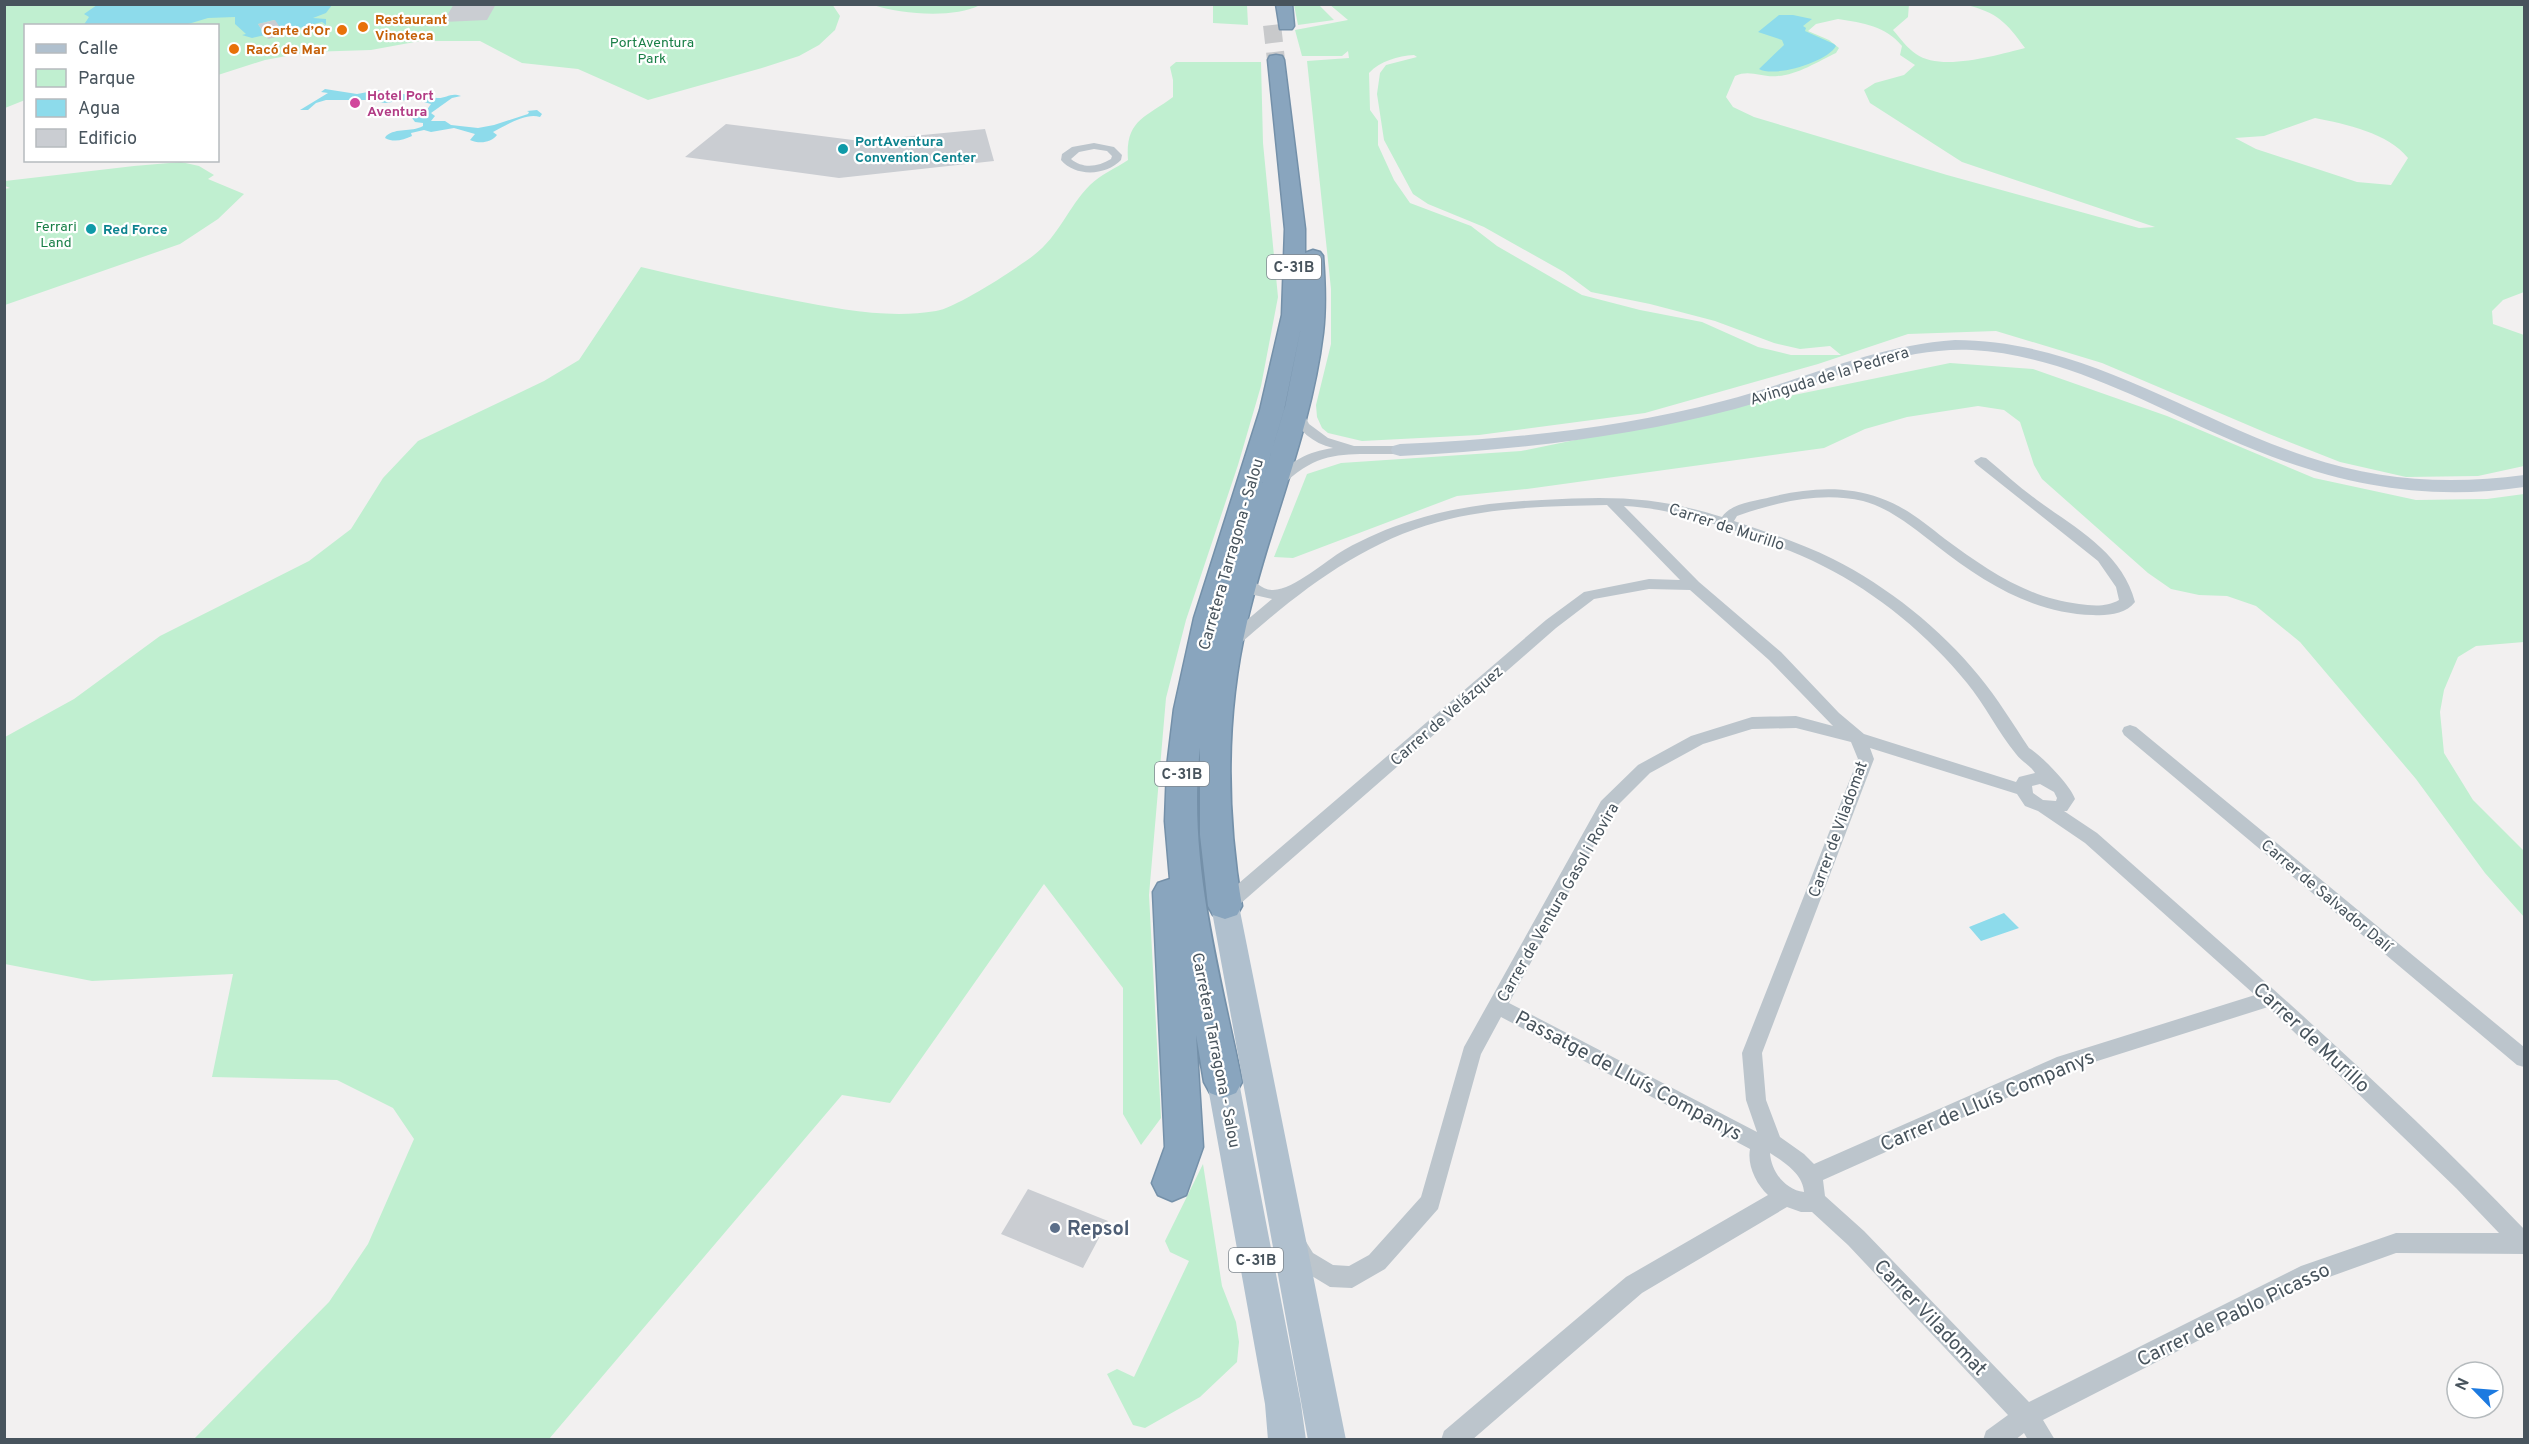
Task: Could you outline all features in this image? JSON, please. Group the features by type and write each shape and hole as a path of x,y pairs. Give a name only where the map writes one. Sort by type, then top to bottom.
{"highway":[{"path":"1269,4 1279,26 1284,4"},
{"name":"Carretera Tarragona - Salou","path":"1223,1082 1189,904 1181,821 1182,767 1189,709 1208,618 1272,410 1293,315 1295,229 1283,60 1312,230 1315,303 1312,332 1296,411 1228,646 1215,738 1212,807 1225,906"},
{"path":"1172,1183 1184,1147 1169,821 1182,767"}],"main road":[{"name":"Carretera Tarragona - Salou","path":"1225,906 1327,1440"},
{"name":"Carretera Tarragona - Salou","path":"1223,1082 1283,1404 1287,1440"}],"street":[{"name":"Avinguda de la Pedrera","path":"1275,485 1302,461 1318,456 1557,437 1671,420 1731,405 1914,349 1969,345 2019,351 2073,364 2266,448 2332,471 2399,484 2443,489 2483,488 2524,482"},
{"name":"Avinguda de la Pedrera","path":"1296,411 1305,428 1321,441 1347,447 1400,450"},
{"path":"1726,524 1732,513 1785,498 1812,494 1851,495 1888,506 1913,521 1995,582 2029,599 2062,608 2094,611 2120,609 2127,602 2126,591 2118,576 2095,550 1981,461"},
{"name":"Carrer de Murillo","path":"1228,646 1308,578 1370,543 1431,518 1476,508 1611,501 1664,506 1808,552 1887,601 1966,670 2023,752 2034,759 2051,781 2065,794 2064,803 2076,813 2091,838"},
{"name":"Carrer de Viladomat","path":"1611,501 1694,585 1758,639 1833,717 1858,738 1866,759 1752,1053 1756,1100 1766,1144 1757,1154 1761,1168 1786,1197"},
{"name":"Carrer de Murillo","path":"1245,582 1254,591 1265,595 1278,595 1293,589"},
{"name":"Carrer de Velázquez","path":"1225,906 1551,624 1589,596 1649,584 1694,585"},
{"name":"Carrer de Ventura Gasol i Rovira","path":"1288,1232 1305,1260 1330,1276 1352,1278 1377,1262 1430,1202 1471,1053 1608,807 1644,769 1697,740 1752,723 1796,722 2026,785"},
{"name":"Carrer de Salvador Dalí","path":"2130,731 2524,1059"},
{"name":"Carrer de Murillo","path":"2023,752 2026,785 2032,802 2091,838 2271,998 2464,1181 2524,1244"},
{"path":"2026,785 2051,781"},
{"path":"2043,807 2056,807 2064,803"},
{"name":"Carrer de Lluís Companys","path":"1810,1176 2064,1063 2271,998"},
{"name":"Passatge de Lluís Companys","path":"1497,1006 1766,1144 1787,1152 1810,1176"},
{"path":"1453,1440 1634,1285 1766,1206 1786,1197 1801,1203 1813,1199 1816,1187 1810,1176"},
{"name":"Carrer Viladomat","path":"1813,1199 1856,1238 2026,1416 2043,1440"},
{"name":"Carrer de Pablo Picasso","path":"1995,1440 2026,1416 2301,1277 2396,1243 2524,1244"}],"green space":[{"name":"PortAventura Park","path":"832,4 840,16 835,30 819,45 799,56 648,100 578,69 522,63 480,41 420,41 371,50 308,52 265,60 219,75 219,24 24,24 24,100 5,108 4,5"},
{"path":"1329,4 1909,4 1908,17 1893,30 1916,54 1940,62 1954,62 1985,58 2025,48 2013,32 1994,15 1966,5 2524,5 2524,292 2503,300 2492,311 2493,324 2524,335 2524,466 2478,476 2406,477 2340,462 2102,363 1996,331 1908,334 1818,364 1645,413 1479,435 1362,441 1328,433 1322,428 1317,417 1316,405 1331,344 1331,289 1307,61 1349,58 1348,51 1342,56 1302,56 1295,30 1348,20","holes":["1838,19 1865,24 1889,34 1902,46 1900,55 1915,65 1904,75 1875,83 1864,90 1870,103 1962,162 2155,227 2139,228 1947,175 1754,117 1733,107 1726,97 1735,76 1746,73 1785,75 1836,53 1839,48 1829,40 1808,31 1816,24","1414,55 1417,57 1386,65 1380,73 1377,94 1384,140 1413,194 1428,204 1484,227 1564,272 1591,292 1715,321 1774,343 1800,349 1830,346 1841,355 1791,355 1758,347 1702,322 1640,310 1582,295 1497,246 1471,226 1410,203 1394,180 1378,145 1378,121 1370,110 1369,73 1384,62","2315,118 2378,136 2400,149 2408,158 2391,185 2357,182 2256,149 2235,138 2264,136"]},
{"path":"873,5 980,5 956,12 927,14 898,11"},
{"path":"1213,5 1247,5 1248,25 1213,23"},
{"path":"1294,5 1319,5 1334,20 1298,25"},
{"path":"1176,62 1261,62 1263,143 1278,297 1261,386 1238,465 1186,620 1166,698 1149,895 1161,1118 1141,1145 1123,1114 1123,988 1044,884 890,1103 842,1095 549,1439 194,1439 329,1302 368,1244 414,1139 393,1108 337,1080 212,1077 233,974 92,981 5,964 5,737 74,699 160,636 309,561 351,529 383,478 418,441 544,381 579,360 641,267 773,296 864,312 900,314 936,311 971,296 1034,255 1050,239 1090,185 1128,160 1130,136 1139,121 1173,97 1170,67"},
{"name":"Ferrari Land","path":"181,162 199,166 214,175 208,179 244,194 218,219 180,244 5,305 4,189 10,188 5,186 5,181"},
{"path":"1950,363 2033,369 2167,416 2314,478 2416,500 2487,499 2524,494 2524,642 2476,646 2458,657 2444,690 2440,712 2444,753 2473,800 2524,851 2524,917 2485,873 2416,779 2300,642 2256,606 2227,596 2199,595 2171,589 2148,573 2042,479 2034,465 2020,422 2004,410 1978,406 1907,417 1865,429 1824,448 1527,489 1457,496 1293,558 1274,557 1307,474 1341,463 1521,451"},
{"path":"1203,1164 1222,1286 1236,1322 1239,1342 1237,1362 1200,1397 1145,1428 1133,1425 1107,1374 1117,1369 1134,1377 1189,1261 1170,1252 1165,1241"}],"water":[{"path":"97,5 332,5 326,13 313,18 326,19 326,25 322,22 284,32 274,20 258,24 265,35 252,38 242,35 246,34 235,24 235,17 208,18 188,24 84,24 89,17 84,14"},
{"path":"1779,15 1812,19 1803,26 1806,28 1805,31 1836,46 1822,58 1800,67 1777,71 1759,69 1784,45 1782,40 1758,32"},
{"path":"325,89 357,94 379,90 387,94 409,94 434,98 458,95 461,96 452,98 431,113 435,116 431,121 445,121 451,125 478,128 528,114 527,111 537,110 542,114 540,117 528,116 509,123 493,132 497,135 485,142 470,140 475,134 454,128 431,132 424,130 411,133 412,136 405,139 392,140 385,138 390,133 423,126 423,123 415,122 412,118 424,114 431,104 413,99 385,103 368,100 326,100 316,103 308,110 300,110 328,93 321,92"},
{"path":"2004,913 2019,928 1981,941 1969,927"}],"building":[{"path":"454,4 496,4 487,20 443,22"},
{"path":"275,20 285,35 268,39 258,24"},
{"name":"PortAventura Convention Center","path":"726,124 861,141 985,129 994,161 839,178 685,157"},
{"name":"Repsol","path":"1028,1189 1108,1221 1083,1268 1001,1234"}],"tunnel":[{"path":"1272,25 1276,60"}],"place":[{"name":"Restaurant Vinoteca","path":"363,27"},
{"name":"Carte d’Or","path":"342,30"},
{"name":"Racó de Mar","path":"234,49"},
{"name":"Hotel Port Aventura","path":"355,103"},
{"name":"PortAventura Convention Center","path":"843,149"},
{"name":"Red Force","path":"91,229"},
{"name":"Repsol","path":"1055,1228"}]}
